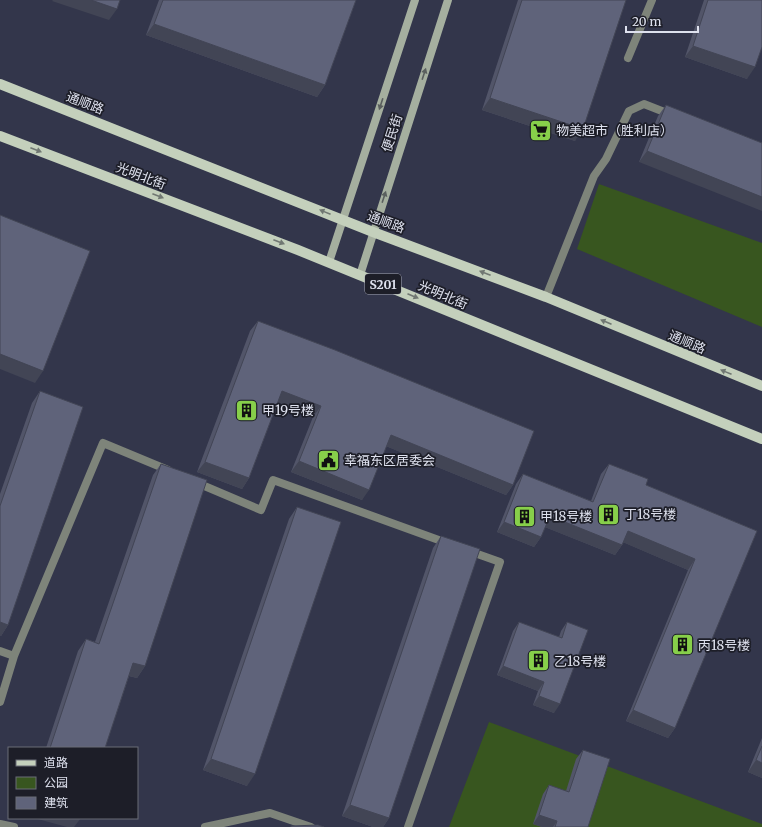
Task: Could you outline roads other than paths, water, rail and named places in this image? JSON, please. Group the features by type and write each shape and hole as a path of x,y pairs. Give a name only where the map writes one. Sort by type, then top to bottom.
{"main road":[{"name":"通顺路","path":"0,84 373,232 546,297 762,386"},
{"name":"光明北街","path":"0,136 329,262 762,439"}],"street":[{"name":"便民街","path":"329,262 344,220 414,0"},
{"name":"便民街","path":"360,275 448,0"},
{"path":"628,58 652,0"},
{"path":"546,297 594,176 606,159 629,111 644,104 681,118"},
{"path":"0,702 14,656 103,443 175,473"},
{"path":"189,480 261,510 273,480 500,562 408,827"},
{"path":"0,651 14,656"},
{"path":"205,827 270,813 311,827"},
{"path":"0,824 14,827"}],"place":[{"name":"物美超市（胜利店）","path":"540,130"},
{"name":"甲19号楼","path":"246,410"},
{"name":"幸福东区居委会","path":"328,460"},
{"name":"丁18号楼","path":"608,514"},
{"name":"甲18号楼","path":"525,516"},
{"name":"丙18号楼","path":"682,645"},
{"name":"乙18号楼","path":"538,661"}]}
